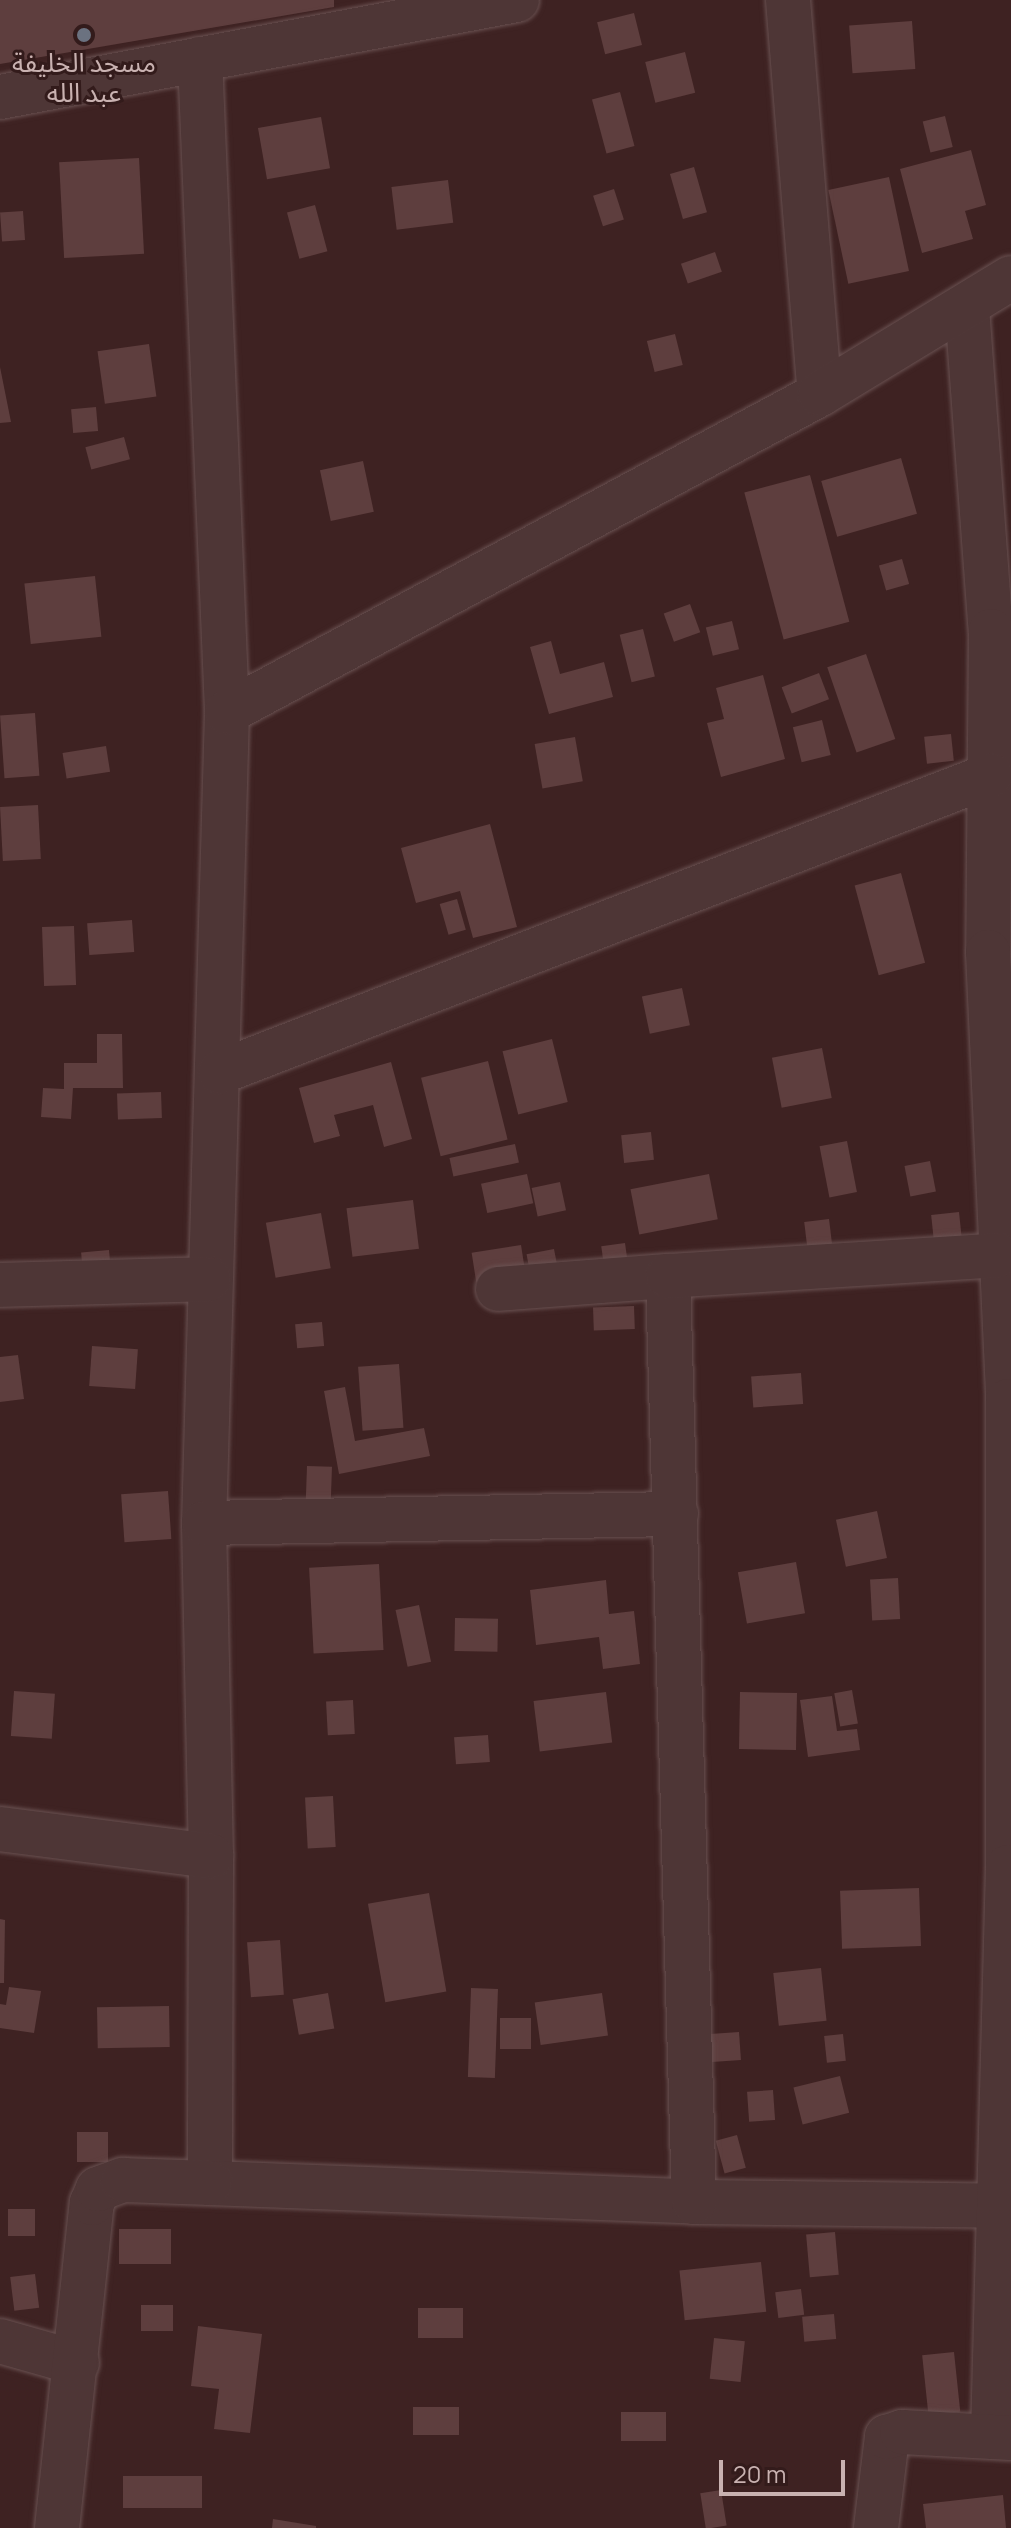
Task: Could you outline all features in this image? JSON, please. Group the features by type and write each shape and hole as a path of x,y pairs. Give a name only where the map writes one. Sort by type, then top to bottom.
{"street":[{"path":"0,97 200,59 380,13 517,0"},
{"path":"788,0 820,394"},
{"path":"200,59 227,712 220,1072 209,1279 204,1523 211,1856 210,2183"},
{"path":"227,712 820,394 967,308 1011,278"},
{"path":"876,2528 887,2437 902,2432 1002,2437 1010,1867 1009,1401 998,1255 1000,952 991,775 1001,629 967,308"},
{"path":"220,1072 991,775"},
{"path":"498,1289 998,1255"},
{"path":"668,1276 694,2202"},
{"path":"0,1285 209,1279"},
{"path":"204,1523 676,1514"},
{"path":"0,1829 211,1856"},
{"path":"57,2528 92,2203 98,2189 123,2180 694,2202 1003,2206"},
{"path":"0,2341 77,2363"}],"building":[{"name":"مسجد الخليفة عبد الله","path":"0,0 334,0 334,7 0,64"},
{"path":"634,13 642,45 605,54 597,22"},
{"path":"912,21 915,69 853,73 849,25"},
{"path":"685,52 695,93 655,103 645,62"},
{"path":"620,92 634,146 606,154 592,100"},
{"path":"945,116 953,147 930,153 923,122"},
{"path":"321,117 330,168 267,179 258,128"},
{"path":"971,150 986,205 965,211 973,239 922,253 900,169"},
{"path":"139,158 144,254 64,258 59,162"},
{"path":"694,167 707,212 683,219 670,174"},
{"path":"889,177 909,271 848,284 828,190"},
{"path":"448,180 453,223 397,230 391,187"},
{"path":"614,189 624,219 603,226 593,196"},
{"path":"315,205 327,251 299,259 287,213"},
{"path":"23,211 25,240 2,242 0,213"},
{"path":"715,252 722,272 688,284 681,264"},
{"path":"675,334 683,365 655,372 647,341"},
{"path":"149,344 156,396 105,404 98,351"},
{"path":"0,367 11,422 0,423"},
{"path":"96,407 98,431 73,433 71,409"},
{"path":"124,437 130,459 91,470 85,447"},
{"path":"901,458 917,514 837,537 821,481"},
{"path":"363,461 374,512 331,521 320,470"},
{"path":"810,475 849,622 784,639 744,493"},
{"path":"902,559 909,584 886,591 879,566"},
{"path":"95,576 101,637 31,644 24,583"},
{"path":"690,604 700,632 674,642 664,614"},
{"path":"732,621 739,649 713,656 706,628"},
{"path":"643,629 655,677 632,682 620,635"},
{"path":"551,641 560,674 604,662 613,697 549,714 530,647"},
{"path":"866,654 895,739 857,752 827,667"},
{"path":"819,673 829,699 792,713 782,687"},
{"path":"763,675 785,759 721,777 707,723 724,719 716,688"},
{"path":"35,713 39,776 4,778 0,715"},
{"path":"822,720 831,755 802,762 793,727"},
{"path":"951,734 954,761 927,764 924,737"},
{"path":"575,737 583,781 542,788 535,744"},
{"path":"106,746 110,772 67,779 63,753"},
{"path":"38,805 41,859 3,861 0,807"},
{"path":"490,824 517,927 473,938 460,891 416,903 401,848"},
{"path":"901,873 925,963 879,975 855,885"},
{"path":"457,899 466,930 449,935 440,904"},
{"path":"132,920 134,952 89,955 87,923"},
{"path":"74,926 76,985 44,986 42,927"},
{"path":"682,988 690,1025 650,1034 642,997"},
{"path":"97,1034 122,1034 123,1088 73,1088 71,1119 41,1117 43,1088 64,1089 64,1063 97,1063"},
{"path":"552,1039 568,1102 518,1114 503,1051"},
{"path":"822,1048 832,1098 782,1108 772,1058"},
{"path":"488,1061 508,1140 441,1156 421,1078"},
{"path":"391,1062 412,1139 384,1147 373,1105 334,1115 340,1136 314,1143 299,1088"},
{"path":"161,1092 162,1118 118,1120 117,1094"},
{"path":"651,1132 654,1160 624,1163 621,1135"},
{"path":"847,1141 857,1192 829,1197 820,1146"},
{"path":"515,1144 519,1163 453,1177 449,1158"},
{"path":"930,1161 936,1191 910,1196 904,1166"},
{"path":"527,1174 533,1203 487,1213 481,1184"},
{"path":"709,1174 718,1219 639,1234 630,1189"},
{"path":"560,1182 566,1210 538,1216 532,1188"},
{"path":"413,1200 419,1249 352,1257 346,1208"},
{"path":"959,1212 962,1239 934,1242 931,1215"},
{"path":"321,1213 331,1268 276,1278 266,1223"},
{"path":"829,1219 833,1250 808,1253 804,1222"},
{"path":"625,1243 629,1270 605,1273 601,1246"},
{"path":"521,1245 526,1275 476,1282 472,1253"},
{"path":"554,1249 559,1274 531,1279 527,1254"},
{"path":"109,1250 111,1271 83,1273 81,1252"},
{"path":"634,1306 635,1329 594,1330 593,1307"},
{"path":"322,1322 324,1346 297,1348 295,1324"},
{"path":"92,1346 138,1349 135,1389 89,1386"},
{"path":"18,1355 24,1399 0,1402 0,1357"},
{"path":"399,1364 403,1428 363,1431 358,1367"},
{"path":"801,1373 803,1404 753,1407 751,1376"},
{"path":"345,1387 355,1441 424,1428 430,1456 339,1474 324,1391"},
{"path":"307,1466 332,1467 331,1505 306,1504"},
{"path":"168,1491 171,1539 124,1542 121,1494"},
{"path":"877,1511 887,1558 846,1567 836,1520"},
{"path":"796,1562 805,1613 747,1623 738,1572"},
{"path":"379,1564 384,1650 314,1654 309,1568"},
{"path":"898,1578 900,1619 872,1620 870,1579"},
{"path":"606,1580 609,1614 634,1611 640,1664 603,1669 599,1637 536,1645 530,1590"},
{"path":"419,1605 431,1662 408,1667 396,1610"},
{"path":"455,1618 498,1619 497,1652 454,1651"},
{"path":"852,1690 858,1723 840,1727 834,1693"},
{"path":"14,1691 55,1694 52,1739 11,1736"},
{"path":"606,1692 612,1743 540,1752 534,1701"},
{"path":"740,1692 797,1693 796,1750 739,1749"},
{"path":"832,1696 837,1731 857,1729 860,1750 808,1757 800,1700"},
{"path":"353,1700 355,1734 328,1735 326,1701"},
{"path":"488,1735 490,1762 456,1764 454,1737"},
{"path":"333,1796 336,1847 308,1848 305,1797"},
{"path":"919,1888 921,1946 842,1949 840,1891"},
{"path":"429,1893 446,1991 385,2002 368,1904"},
{"path":"0,1919 5,1920 4,1983 0,1983"},
{"path":"280,1940 284,1995 251,1997 247,1942"},
{"path":"821,1968 827,2021 779,2026 773,1973"},
{"path":"9,1987 41,1991 34,2033 0,2028 0,2004 6,2005"},
{"path":"471,1988 498,1989 495,2078 468,2077"},
{"path":"328,1993 334,2028 299,2035 293,1999"},
{"path":"602,1993 608,2036 541,2045 535,2002"},
{"path":"169,2006 170,2047 98,2048 97,2007"},
{"path":"500,2018 531,2018 531,2049 500,2049"},
{"path":"739,2032 741,2060 712,2062 710,2034"},
{"path":"843,2034 846,2061 827,2063 824,2036"},
{"path":"840,2076 849,2113 803,2124 793,2088"},
{"path":"773,2090 775,2120 749,2122 747,2092"},
{"path":"77,2132 108,2132 108,2162 77,2162"},
{"path":"737,2135 746,2168 725,2174 716,2141"},
{"path":"8,2209 35,2209 35,2236 8,2236"},
{"path":"119,2229 171,2229 171,2264 119,2264"},
{"path":"835,2232 839,2275 810,2277 806,2235"},
{"path":"761,2262 766,2312 685,2320 679,2271"},
{"path":"35,2274 39,2308 14,2311 10,2277"},
{"path":"801,2289 804,2315 778,2318 775,2292"},
{"path":"141,2305 173,2305 173,2331 141,2331"},
{"path":"418,2308 463,2308 463,2338 418,2338"},
{"path":"834,2314 836,2339 804,2342 802,2317"},
{"path":"198,2326 262,2334 250,2433 214,2429 219,2389 191,2386"},
{"path":"714,2338 745,2341 741,2382 710,2379"},
{"path":"954,2352 960,2412 928,2415 922,2355"},
{"path":"413,2407 459,2407 459,2435 413,2435"},
{"path":"621,2412 666,2412 666,2441 621,2441"},
{"path":"123,2476 202,2476 202,2508 123,2508"},
{"path":"721,2490 727,2526 706,2528 700,2493"},
{"path":"1003,2495 1006,2528 926,2528 923,2504"},
{"path":"273,2519 316,2526 316,2528 272,2528"}],"place":[{"name":"مسجد الخليفة عبد الله","path":"84,35"}]}
